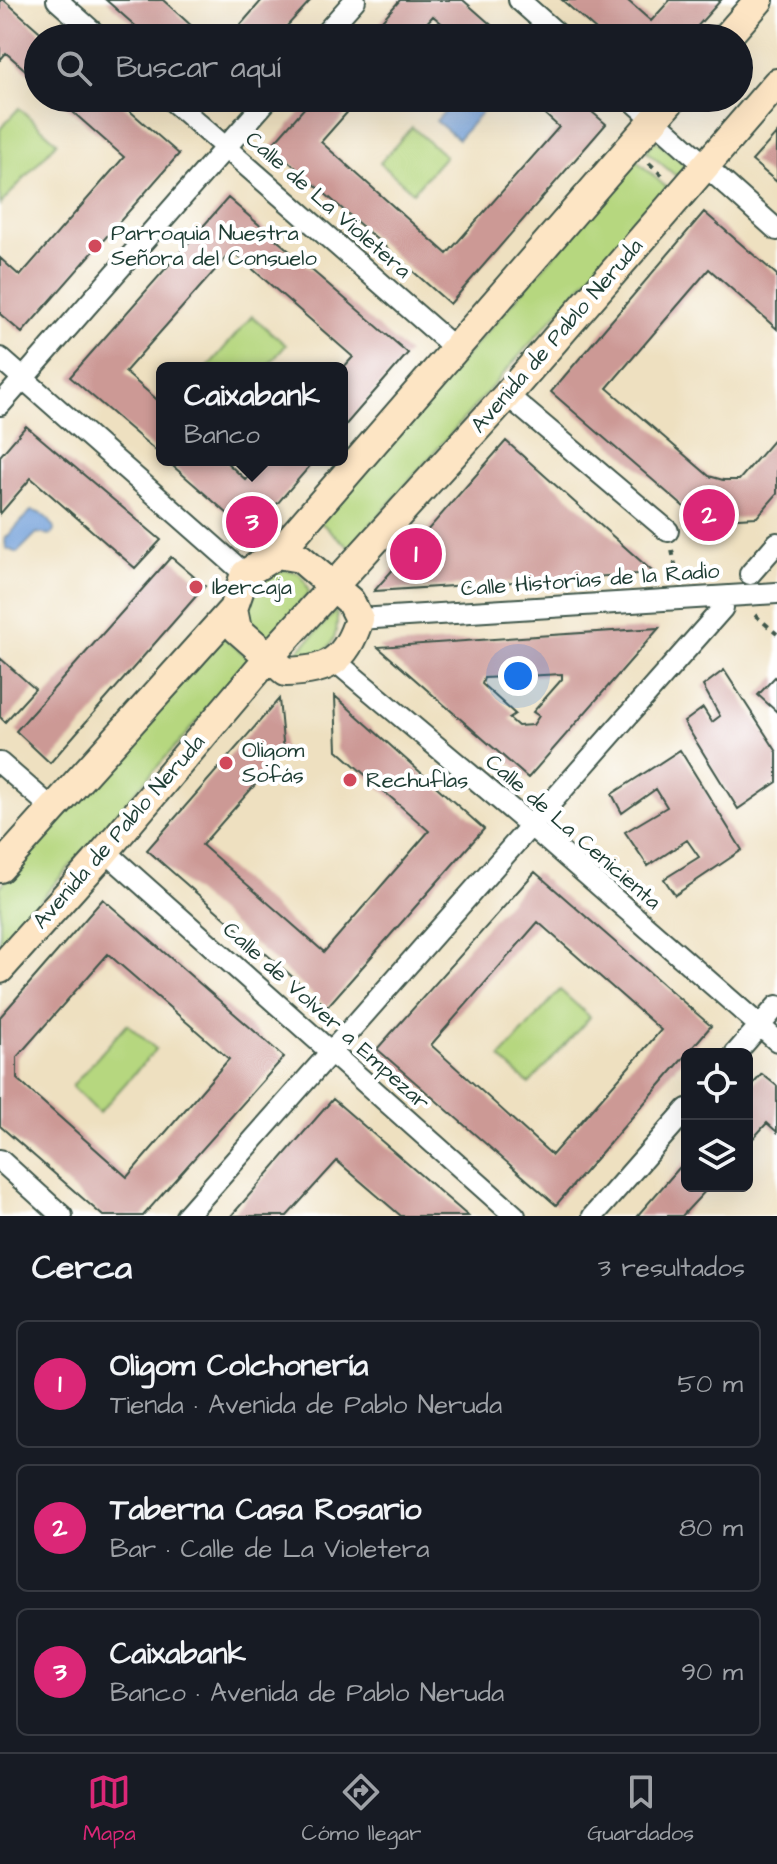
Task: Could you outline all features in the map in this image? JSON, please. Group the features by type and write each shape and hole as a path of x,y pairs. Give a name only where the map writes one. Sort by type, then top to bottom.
{"main road":[{"path":"738,24 759,0"},
{"name":"Avenida de Pablo Neruda","path":"753,111 777,83"},
{"path":"0,868 233,609 245,574 277,554 660,112"},
{"name":"Avenida de Pablo Neruda","path":"0,969 105,851 269,657 507,395 752,112"},
{"path":"233,609 237,629 286,672 314,671 335,661 353,639 359,619 350,601 300,558 277,554"}],"street":[{"path":"57,0 84,24"},
{"path":"334,24 355,0"},
{"path":"519,0 546,24"},
{"name":"Calle de La Violetera","path":"185,112 456,349"},
{"path":"0,405 257,112"},
{"path":"666,112 706,166 777,230"},
{"path":"0,358 245,574"},
{"path":"507,395 668,531"},
{"path":"750,574 777,543"},
{"name":"Calle Historias de la Radio","path":"359,619 777,593"},
{"path":"186,1216 723,608"},
{"name":"Calle de La Cenicienta","path":"335,661 530,825 777,1041"},
{"path":"0,763 53,809"},
{"name":"Calle de Volver a Empezar","path":"105,851 515,1216"},
{"path":"740,1048 777,1006"},
{"path":"593,1216 681,1116"},
{"path":"0,1160 62,1216"}],"path":[{"path":"647,162 666,178"},
{"path":"668,531 678,579"},
{"path":"753,613 777,634"}],"green space":[{"path":"19,108 57,142 0,205 0,129"},
{"path":"412,127 445,156 413,192 380,163"},
{"path":"656,140 686,166 676,176 646,151"},
{"path":"637,161 667,188 350,548 320,522"},
{"path":"252,316 286,345 271,362 212,362"},
{"path":"284,570 301,576 309,593 272,635 261,636 245,623 247,602 271,575"},
{"path":"336,611 336,631 324,653 319,658 291,659"},
{"path":"222,636 251,660 0,946 0,887"},
{"path":"560,990 590,1017 529,1084 500,1058"},
{"path":"127,1024 156,1049 99,1113 72,1086"}],"water":[{"path":"444,112 482,112 458,139 436,121"},
{"path":"31,511 46,518 54,532 50,535 37,533 17,553 6,548 5,539"}],"building":[{"path":"0,0 4,0 31,24 24,24 24,69 6,53 0,60"},
{"path":"106,0 163,0 190,24 133,24"},
{"path":"262,0 311,0 289,24 241,24"},
{"path":"400,0 463,0 490,24 442,24 433,16 426,24 379,24"},
{"path":"562,0 627,0 651,21 670,0 721,0 700,24 589,24"},
{"path":"73,112 131,112 179,154 22,333 0,314 0,258 20,276 124,157"},
{"path":"301,112 348,112 321,142 447,254 559,127 542,112 592,112 606,124 450,304 271,146"},
{"path":"777,133 777,182 752,161"},
{"path":"228,198 408,353 348,422 348,362 353,357 232,251 125,372 156,399 156,451 70,377"},
{"path":"704,212 777,275 777,329 709,269 607,388 709,476 723,480 739,480 777,436 777,494 757,517 699,520 551,392"},
{"path":"26,426 161,540 135,568 31,478 0,514 0,456"},
{"path":"506,441 654,573 374,591"},
{"path":"173,466 231,466 246,480 259,466 310,466 251,534"},
{"path":"171,557 205,586 50,763 16,731"},
{"path":"659,628 528,778 378,647","holes":["562,674 562,679 533,712 539,716 533,725 518,726 509,718 515,714 482,684 484,678"]},
{"path":"0,658 35,689 5,722 0,717"},
{"path":"724,670 777,752 777,782 738,809 684,722 703,708 712,722 720,716 703,686"},
{"path":"775,677 777,679 777,712 758,695"},
{"path":"335,696 484,829 327,1007 147,850 279,699 284,752 202,845 324,952 429,831 337,750"},
{"path":"680,750 742,850 675,895 664,879 699,857 687,840 648,866 625,832 667,807 656,789 622,813 612,794"},
{"path":"535,872 711,1026 692,1048 681,1048 681,1061 556,1205 377,1049","holes":["538,922 661,1030 552,1155 431,1045"]},
{"path":"103,899 284,1057 143,1216 103,1216 0,1126 0,1017","holes":["108,954 229,1059 127,1177 17,1079 17,1057"]},
{"path":"762,1074 777,1086 777,1132 767,1123 753,1138 753,1120 753,1084"},
{"path":"333,1099 468,1216 401,1216 337,1161 287,1216 231,1216"},
{"path":"681,1166 681,1192 704,1192 682,1216 637,1216"}],"place":[{"name":"Parroquia Nuestra Señora del Consuelo","path":"95,246"},
{"name":"Taberna Casa Rosario","path":"709,515"},
{"name":"Caixabank","path":"252,522"},
{"name":"Oligom Colchonería","path":"416,554"},
{"name":"Ibercaja","path":"196,587"},
{"name":"Oligom Sofás","path":"226,763"},
{"name":"Rechuflas","path":"350,780"}]}
